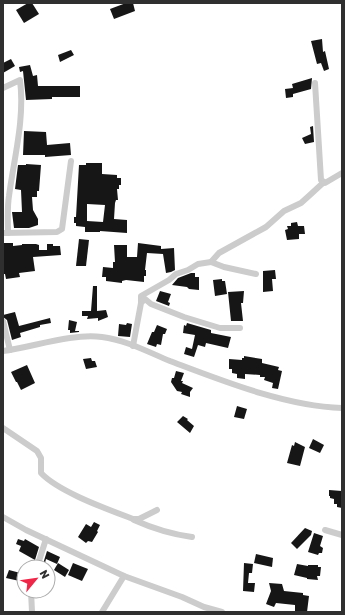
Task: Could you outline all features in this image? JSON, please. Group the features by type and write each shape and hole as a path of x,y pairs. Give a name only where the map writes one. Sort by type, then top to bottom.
{"street":[{"path":"3,88 20,80 21,108 18,139 8,197 5,233 57,232 62,229 71,161"},
{"path":"315,83 321,180 324,182"},
{"path":"211,262 219,253 266,227 284,210 300,203 324,182 329,181 342,173"},
{"path":"133,346 141,296 170,280 176,274 188,270 198,264 211,262 224,267 256,274"},
{"path":"141,302 145,299 151,304 184,317 220,328 240,328"},
{"path":"3,321 10,350"},
{"path":"3,351 42,343 86,337 101,337 120,341 255,391 320,407 342,408"},
{"path":"3,428 37,451 41,458 41,473 49,480 70,492 159,530 170,534 192,537"},
{"path":"132,519 139,519 157,510"},
{"path":"3,517 124,576 182,597 204,607 222,612"},
{"path":"325,530 342,535"},
{"path":"40,559 46,539"},
{"path":"102,612 124,576"},
{"path":"31,599 32,612"}],"building":[{"path":"28,3 32,3 39,14 24,23 16,10"},
{"path":"126,3 133,3 135,11 114,19 110,9"},
{"path":"322,39 323,52 325,51 329,69 324,71 321,63 317,64 311,41"},
{"path":"71,50 74,55 60,62 58,55"},
{"path":"11,59 15,66 3,73 3,63"},
{"path":"30,65 33,76 37,75 38,86 80,86 80,97 52,97 52,99 26,100 23,71 20,72 19,67"},
{"path":"312,78 311,89 293,94 293,97 286,98 285,89 293,88 292,84"},
{"path":"313,126 314,142 305,144 302,138 311,134 310,127"},
{"path":"24,131 46,132 47,145 70,143 71,155 45,157 45,155 23,155"},
{"path":"86,163 102,163 102,174 117,175 117,178 121,178 121,185 119,185 119,189 117,189 118,200 116,200 115,203 114,219 127,220 127,233 100,231 85,232 85,227 76,226 76,223 74,223 74,217 76,217 79,165 86,165","holes":["87,204 105,205 103,222 87,221"]},
{"path":"18,165 41,165 39,191 37,191 37,197 32,197 33,210 38,219 38,225 29,228 14,228 12,212 22,212 21,190 15,189"},
{"path":"297,222 298,226 304,226 305,234 299,234 299,239 287,240 285,230 288,229 287,226 291,226 291,223"},
{"path":"79,239 89,240 86,266 76,266"},
{"path":"3,243 13,243 13,246 22,244 36,244 39,245 39,250 47,250 47,244 53,244 53,246 60,246 61,255 33,257 35,271 19,273 20,277 6,279 5,274 3,274"},
{"path":"138,243 161,246 161,249 174,248 175,270 166,273 163,254 147,253 145,270 146,276 144,276 144,282 126,280 122,281 122,283 106,281 106,277 102,277 103,267 113,268 113,262 115,262 114,245 127,245 127,257 137,257"},
{"path":"275,270 276,279 272,279 273,291 263,292 263,271"},
{"path":"195,273 195,277 199,277 199,290 172,285 178,278"},
{"path":"222,279 222,281 225,281 227,294 215,296 213,280"},
{"path":"93,286 97,286 97,311 106,310 108,317 98,321 98,318 87,319 88,316 82,316 82,311 91,311"},
{"path":"160,291 171,294 168,302 170,303 169,306 156,301"},
{"path":"244,291 243,303 241,303 243,321 231,321 228,292"},
{"path":"15,312 19,326 50,318 51,323 40,325 40,327 20,333 21,337 12,340 7,320 3,317 3,315"},
{"path":"69,320 77,322 75,331 79,332 70,333 70,330 68,330"},
{"path":"127,323 132,324 130,337 118,336 119,324 126,325"},
{"path":"187,323 211,330 211,333 231,337 228,348 206,343 205,347 198,345 194,357 184,354 186,347 192,349 195,335 183,333 184,325 186,326"},
{"path":"157,325 167,329 165,334 163,334 161,345 157,344 156,347 147,344"},
{"path":"244,356 262,359 262,363 279,367 278,370 282,371 278,389 272,388 273,383 264,380 265,377 260,377 260,375 245,374 245,379 237,378 237,374 232,373 232,369 229,369 229,359 242,360"},
{"path":"91,358 92,361 95,361 97,367 86,369 83,359"},
{"path":"27,365 35,383 21,390 11,372"},
{"path":"176,371 184,373 181,381 183,381 182,383 193,388 190,392 190,397 177,391 171,382"},
{"path":"237,406 247,409 244,419 234,417"},
{"path":"183,416 194,426 190,433 177,422"},
{"path":"313,439 324,445 320,453 309,448"},
{"path":"295,442 305,447 300,466 287,463 292,445 294,446"},
{"path":"329,490 342,491 342,508 337,507 337,504 334,504 334,499 330,498 329,496"},
{"path":"94,522 100,525 97,531 98,532 92,542 88,541 86,543 78,537 86,524 91,527"},
{"path":"305,528 312,531 311,535 297,549 291,543"},
{"path":"314,533 323,536 320,546 323,548 322,553 319,553 318,555 308,552"},
{"path":"18,539 24,541 25,539 39,547 35,559 19,551 21,546 16,544"},
{"path":"47,551 60,557 57,564 56,559 44,559"},
{"path":"256,554 273,558 272,567 254,563"},
{"path":"58,563 69,570 65,577 56,571"},
{"path":"73,563 88,569 82,581 68,575"},
{"path":"244,563 253,564 252,573 249,573 248,583 255,583 254,592 243,591"},
{"path":"297,564 308,566 318,565 318,567 321,567 320,576 317,576 318,580 307,579 294,575"},
{"path":"9,570 16,572 16,580 6,578"},
{"path":"269,583 282,584 284,591 303,593 303,595 309,596 307,612 295,612 295,605 276,603 274,607 266,604 271,591"}]}
